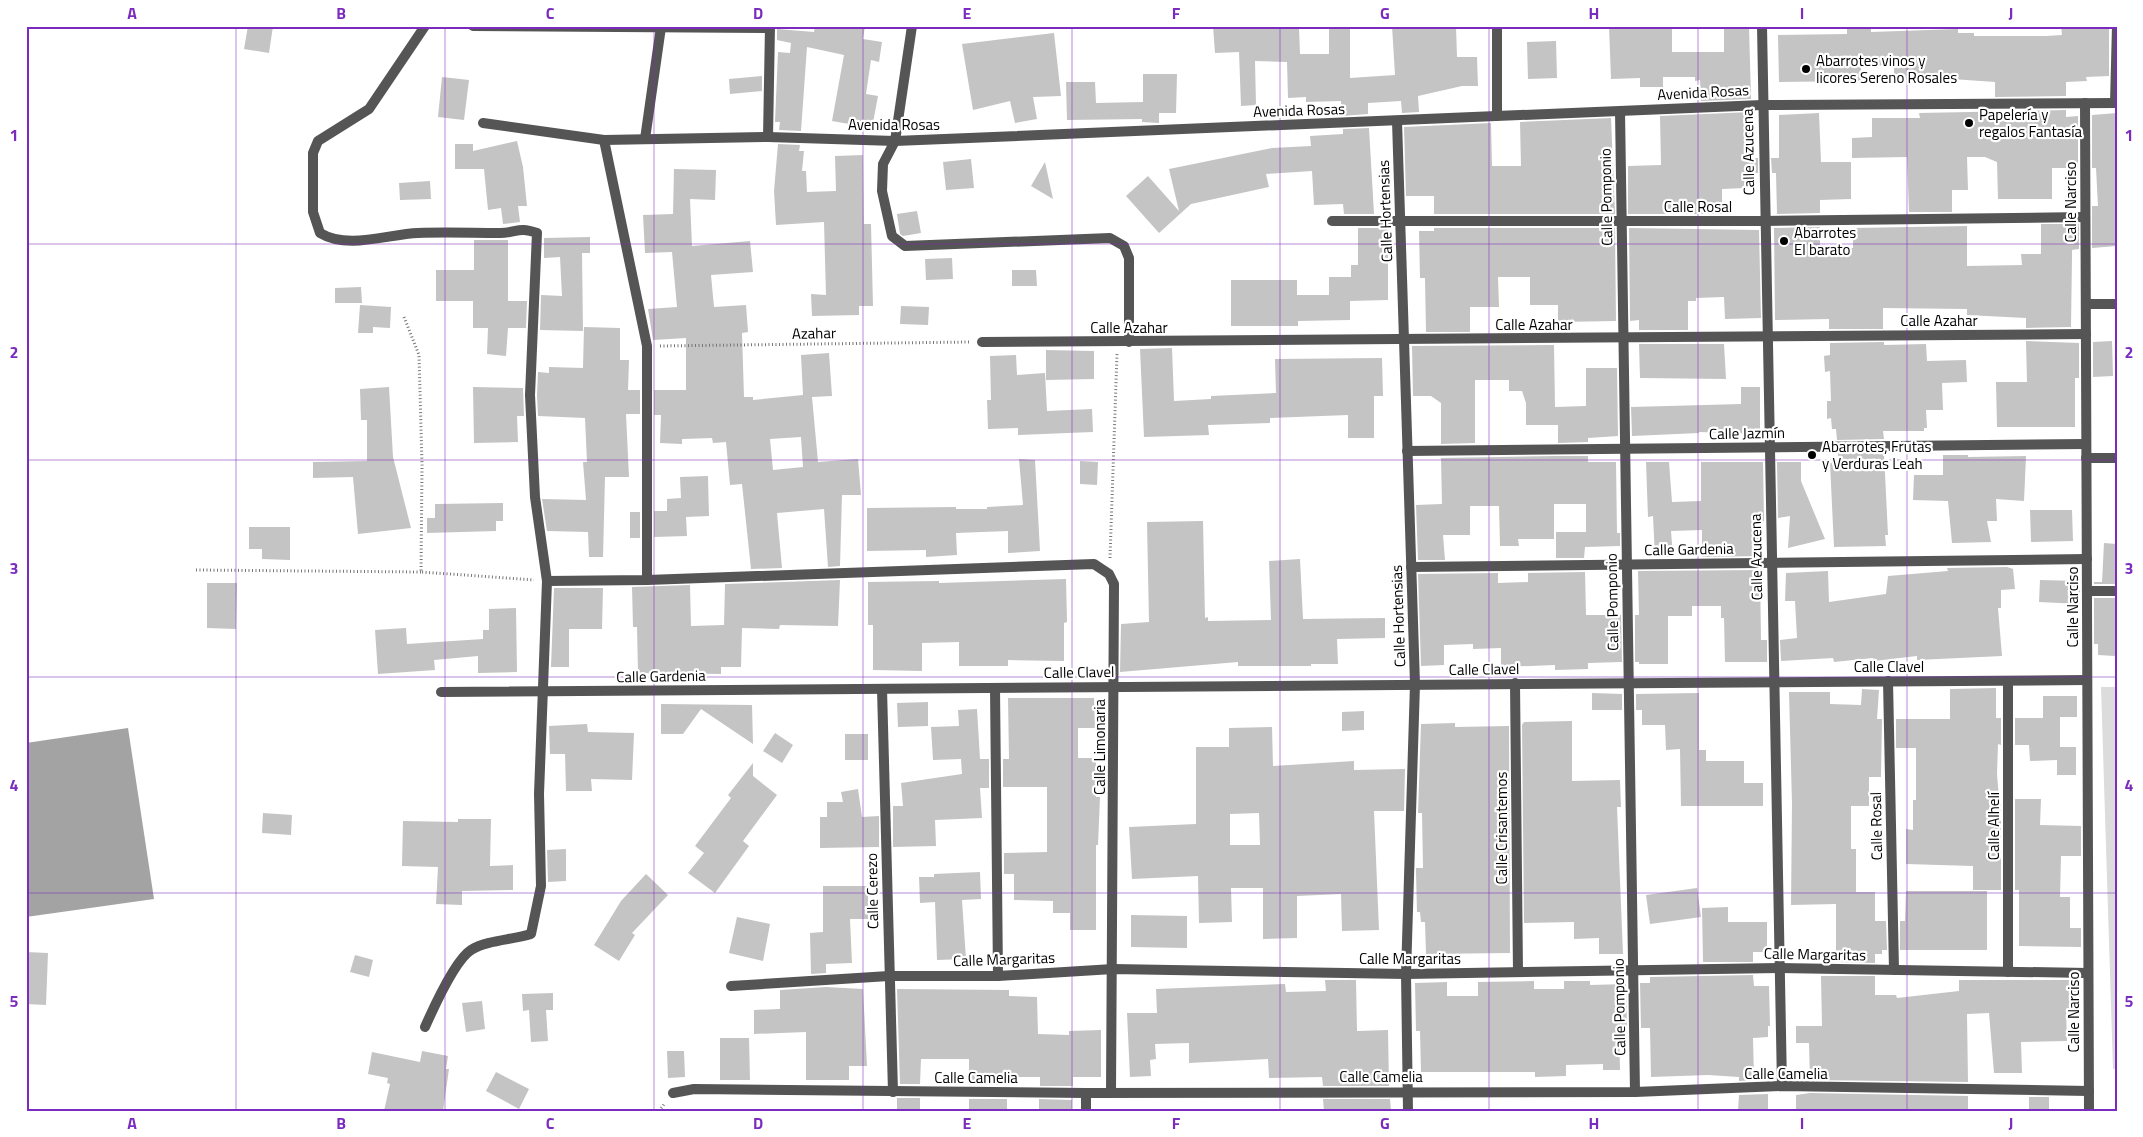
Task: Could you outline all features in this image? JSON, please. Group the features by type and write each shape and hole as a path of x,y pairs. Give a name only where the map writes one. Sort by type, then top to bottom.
{"street":[{"path":"425,26 369,109 318,141 313,153 313,212 320,233 331,239 384,239 416,233 504,233 524,228 537,233 530,394 535,497 547,581 539,794 541,886 531,934 470,950 442,989 425,1027"},
{"path":"473,26 770,27 768,137"},
{"path":"912,26 895,141 883,164 882,191 892,236 905,246 1110,238 1124,246 1129,258 1129,342"},
{"path":"1497,26 1497,116"},
{"name":"Calle Azucena","path":"1762,26 1764,221 1782,1086"},
{"path":"2116,103 2117,26"},
{"path":"644,139 661,27"},
{"name":"Calle Narciso","path":"2085,103 2089,1111"},
{"name":"Avenida Rosas","path":"483,123 604,140 768,137 895,141 1762,105 2116,103"},
{"name":"Calle Pomponio","path":"1620,111 1635,1092"},
{"name":"Calle Hortensias","path":"1397,121 1415,684 1406,974 1408,1111"},
{"path":"604,140 647,346 647,580"},
{"name":"Calle Rosal","path":"1332,221 1622,222 2085,217"},
{"path":"2086,304 2117,304"},
{"name":"Calle Azahar","path":"982,342 2086,334"},
{"name":"Calle Jazmín","path":"1407,451 2086,444"},
{"path":"2086,458 2117,458"},
{"name":"Calle Gardenia","path":"1411,567 2087,558"},
{"path":"547,581 647,580 1094,564 1109,574"},
{"name":"Calle Limonaria","path":"1109,574 1114,584 1111,1092"},
{"path":"2087,591 2117,591"},
{"name":"Calle Clavel","path":"882,689 2087,680"},
{"name":"Calle Rosal","path":"1888,681 1894,970"},
{"name":"Calle Alhelí","path":"2008,681 2008,972"},
{"name":"Calle Crisantemos","path":"1515,683 1518,972"},
{"path":"995,688 998,976"},
{"name":"Calle Gardenia","path":"441,692 544,693 882,689"},
{"name":"Calle Cerezo","path":"882,689 893,1092"},
{"name":"Calle Margaritas","path":"731,986 889,976 998,976 1113,970 1406,974 1779,968 2088,973"},
{"name":"Calle Camelia","path":"673,1093 694,1089 1086,1093 1635,1092 1782,1086 2089,1091"},
{"path":"1086,1093 1086,1111"}],"path":[{"path":"404,317 419,355 422,465 420,572"},
{"name":"Azahar","path":"647,346 982,342"},
{"path":"1109,574 1118,342"},
{"path":"196,570 420,572 547,581"}],"shaded area":[{"path":"2101,687 2117,687 2117,1069 2113,1069"},
{"path":"128,728 154,899 26,917 26,743"}],"building":[{"path":"248,26 273,26 269,53 244,49"},
{"path":"815,26 865,26 863,39 882,42 879,62 871,60 866,94 878,96 872,128 832,121 844,55 807,47 801,131 779,130 780,122 775,122 778,52 790,53 791,43 777,40 777,29 814,32"},
{"path":"1213,26 1299,28 1300,54 1329,54 1329,26 1350,26 1350,78 1395,75 1392,26 1456,26 1457,57 1477,57 1478,86 1462,86 1418,96 1419,112 1402,113 1401,101 1368,103 1368,114 1342,116 1341,101 1306,102 1306,97 1288,98 1287,62 1255,61 1256,105 1241,106 1239,52 1215,53"},
{"path":"1609,26 1672,26 1672,52 1724,52 1724,26 1749,26 1751,99 1701,101 1700,80 1695,81 1695,77 1663,77 1663,87 1640,87 1640,78 1611,79"},
{"path":"1847,26 1871,26 1871,32 1958,29 1958,33 1974,33 1974,36 2046,36 2062,35 2061,26 2109,26 2109,76 2086,77 2087,81 2066,82 2066,96 1995,97 1995,82 1952,79 1894,80 1894,65 1861,66 1861,81 1779,82 1778,35 1847,34"},
{"path":"1054,33 1061,96 1033,97 1037,119 1015,123 1010,101 973,110 962,44"},
{"path":"1556,41 1557,78 1528,79 1527,42"},
{"path":"1143,74 1177,74 1176,113 1159,113 1159,123 1142,122 1142,119 1067,120 1066,82 1095,82 1096,103 1143,102"},
{"path":"762,76 762,91 730,94 729,79"},
{"path":"442,77 469,80 464,120 438,117"},
{"path":"2066,110 2066,117 2078,116 2078,168 2052,168 2052,199 1998,199 1997,162 1985,157 1967,157 1968,190 1952,190 1952,212 1909,212 1907,157 1852,158 1852,138 1872,137 1872,118 1920,118 1919,113"},
{"path":"1751,112 1752,158 1758,158 1758,173 1745,173 1746,188 1722,189 1722,214 1628,214 1628,166 1661,165 1660,116"},
{"path":"1819,113 1821,162 1851,162 1851,199 1820,200 1820,213 1777,214 1776,173 1772,173 1771,158 1779,158 1779,115"},
{"path":"2117,113 2117,246 2092,248 2092,206 2098,206 2096,168 2092,168 2092,115"},
{"path":"1611,118 1615,214 1434,214 1434,196 1406,196 1404,127 1491,123 1492,166 1521,166 1520,122"},
{"path":"1369,128 1374,214 1344,214 1343,204 1314,205 1312,171 1266,174 1269,187 1191,204 1159,233 1126,196 1148,176 1179,211 1169,169 1272,148 1311,146 1310,136 1343,134 1343,129"},
{"path":"517,141 523,167 527,206 518,206 520,222 503,224 501,208 488,210 484,169 455,169 455,144 473,144 473,151"},
{"path":"778,144 800,145 799,151 804,151 802,171 806,171 807,192 836,191 835,156 863,155 864,224 871,224 873,306 859,306 859,315 812,316 811,294 826,295 824,222 776,225 774,191"},
{"path":"971,159 974,188 946,190 943,162"},
{"path":"1045,162 1053,199 1031,186"},
{"path":"674,169 716,170 715,200 690,199 692,246 750,241 753,272 711,275 714,307 746,305 748,332 742,333 744,397 753,397 753,400 803,395 801,355 829,353 832,396 812,397 818,462 858,459 861,495 842,495 840,566 828,567 824,509 777,513 782,568 751,569 742,484 730,485 726,442 713,443 712,438 682,439 682,444 660,443 661,415 654,415 654,390 686,390 686,338 653,340 648,309 677,307 672,252 645,253 643,215 673,214","holes":["801,437 803,467 773,470 770,439"]},
{"path":"430,181 431,199 400,200 399,183"},
{"path":"917,211 921,233 903,236 900,234 897,214"},
{"path":"2041,224 2079,224 2079,249 2072,250 2071,327 2026,328 2026,318 1967,315 1967,309 1883,308 1883,329 1829,329 1829,319 1775,320 1774,228 1820,227 1820,249 1853,248 1853,228 1967,226 1967,266 2022,265 2021,254 2041,254"},
{"path":"1358,228 1388,228 1388,300 1350,301 1350,320 1298,321 1298,326 1231,326 1231,280 1297,280 1297,295 1329,295 1329,277 1351,277 1351,265 1358,265"},
{"path":"1434,228 1615,228 1616,321 1558,322 1558,305 1530,305 1530,277 1498,277 1499,307 1470,307 1470,332 1426,332 1425,278 1420,278 1419,231 1434,231"},
{"path":"1629,228 1759,230 1761,318 1725,319 1724,297 1696,298 1696,301 1688,301 1688,330 1639,330 1639,320 1630,321"},
{"path":"590,237 590,253 582,253 583,331 540,330 541,295 562,296 560,257 544,258 544,238"},
{"path":"474,240 508,240 508,301 527,301 526,328 508,328 506,356 487,354 488,328 473,328 473,301 436,301 436,270 474,270"},
{"path":"952,258 953,279 926,280 925,259"},
{"path":"1012,270 1036,270 1037,286 1012,286"},
{"path":"361,287 362,303 335,303 335,288"},
{"path":"360,305 391,307 390,328 373,327 373,333 358,333"},
{"path":"901,306 929,307 928,325 900,324"},
{"path":"584,327 620,328 620,360 629,360 628,390 640,390 640,414 626,414 629,477 605,477 603,557 589,557 588,532 547,531 542,499 586,500 583,462 587,462 585,418 538,416 537,395 538,372 549,373 549,367 583,368"},
{"path":"2026,341 2079,343 2079,378 2075,378 2075,427 1997,427 1996,382 2027,382"},
{"path":"2112,341 2113,376 2093,377 2093,342"},
{"path":"1884,342 1884,345 1926,344 1927,361 1966,360 1967,382 1942,383 1943,410 1926,410 1927,428 1924,428 1924,431 1883,431 1884,439 1837,440 1836,429 1832,429 1831,418 1827,419 1827,401 1831,401 1830,371 1825,372 1824,356 1830,355 1830,343"},
{"path":"1639,344 1724,344 1726,379 1640,378"},
{"path":"1554,345 1555,407 1586,406 1586,368 1617,368 1618,436 1588,438 1588,442 1558,443 1558,425 1526,425 1526,403 1522,391 1509,391 1509,380 1475,380 1475,443 1441,444 1441,403 1431,396 1413,396 1412,346"},
{"path":"1172,348 1174,401 1211,399 1211,396 1276,393 1275,359 1382,358 1383,396 1374,396 1374,438 1348,438 1348,415 1270,418 1270,423 1208,425 1209,435 1144,437 1140,349"},
{"path":"1046,350 1094,351 1094,379 1046,380"},
{"path":"1016,355 1017,375 1045,373 1047,411 1092,409 1093,432 1018,435 1018,428 988,429 987,400 991,400 990,356"},
{"path":"389,387 393,457 411,528 358,534 353,477 313,478 313,462 367,461 367,420 361,420 360,389"},
{"path":"473,387 523,388 524,416 517,416 518,442 474,443"},
{"path":"1741,387 1760,387 1760,434 1699,432 1632,436 1631,407 1741,404"},
{"path":"1838,453 1884,453 1888,535 1885,535 1886,546 1834,547 1830,463 1838,463"},
{"path":"1943,455 1968,455 1968,457 2026,456 2024,501 1996,499 1997,521 1987,521 1991,542 1952,543 1948,501 1913,500 1914,475 1943,475"},
{"path":"1588,456 1588,462 1616,462 1617,533 1620,533 1620,546 1585,547 1584,558 1556,558 1556,532 1586,532 1586,504 1554,504 1554,539 1518,539 1519,546 1500,546 1499,506 1470,506 1470,535 1443,535 1445,560 1418,560 1416,505 1442,504 1441,458"},
{"path":"1019,459 1035,460 1040,551 1008,553 1008,531 956,533 957,555 926,557 926,550 867,551 867,508 956,507 956,509 987,509 987,507 1023,505"},
{"path":"1080,461 1098,462 1097,485 1080,484"},
{"path":"1646,462 1669,462 1672,502 1701,501 1701,462 1763,462 1764,521 1760,522 1760,556 1702,557 1702,530 1671,531 1673,557 1655,557 1653,516 1648,517"},
{"path":"1777,462 1801,462 1801,481 1825,539 1788,548 1790,516 1778,518"},
{"path":"708,476 709,516 686,517 687,536 654,537 654,511 667,511 667,499 681,498 680,477"},
{"path":"503,503 503,521 496,521 496,531 427,533 427,518 435,518 435,504"},
{"path":"2030,510 2072,510 2073,541 2031,542"},
{"path":"630,512 640,512 640,538 630,538"},
{"path":"1203,521 1205,618 1208,617 1208,621 1271,620 1269,561 1300,559 1303,619 1385,618 1385,638 1337,639 1338,664 1238,666 1238,662 1120,672 1121,624 1149,622 1147,522"},
{"path":"249,527 290,527 290,560 262,559 262,549 249,549"},
{"path":"2104,543 2117,544 2117,584 2094,584 2094,582 2102,582"},
{"path":"2007,567 2013,569 2015,589 2001,590 2001,608 1998,608 2002,656 1917,660 1917,656 1874,661 1873,658 1834,662 1833,658 1781,661 1780,640 1797,638 1795,601 1785,601 1786,573 1828,571 1829,602 1886,594 1888,576 1948,571 1947,568"},
{"path":"1760,570 1761,640 1767,640 1767,662 1725,662 1724,618 1721,618 1721,606 1692,606 1692,616 1668,616 1668,664 1639,664 1639,662 1635,662 1635,615 1639,615 1638,571"},
{"path":"1585,572 1586,615 1621,615 1622,662 1588,663 1588,669 1555,670 1555,665 1501,667 1501,648 1473,649 1473,644 1444,645 1444,665 1421,666 1418,574 1498,573 1498,583 1528,582 1528,573"},
{"path":"1066,579 1067,622 1064,623 1064,661 1008,660 1008,666 959,666 959,642 922,643 922,671 873,670 873,625 868,625 868,582 939,581 939,583"},
{"path":"840,580 838,626 780,625 779,629 742,628 741,667 721,667 721,674 638,673 637,627 633,627 632,587 690,585 691,626 724,625 725,584"},
{"path":"2040,580 2080,581 2080,604 2039,602"},
{"path":"207,583 237,583 236,629 207,628"},
{"path":"554,588 603,588 602,629 569,629 569,667 551,667"},
{"path":"2094,598 2117,598 2117,651 2115,650 2115,656 2098,655 2098,644 2094,644"},
{"path":"516,608 517,672 478,673 478,656 434,660 435,670 378,674 375,630 406,628 407,644 483,639 483,630 489,630 489,609"},
{"path":"1996,688 1996,718 2001,718 2001,745 1998,744 1997,774 1999,798 2001,798 2001,890 1973,890 1973,866 1906,864 1906,829 1913,830 1913,800 1916,800 1916,748 1896,748 1896,719 1950,719 1950,689"},
{"path":"1862,689 1879,690 1877,719 1882,719 1881,777 1869,777 1869,806 1851,806 1851,849 1856,849 1856,892 1875,892 1875,921 1886,921 1887,950 1882,950 1882,954 1875,954 1875,963 1836,962 1836,904 1791,905 1792,804 1789,692 1830,692 1830,704 1861,705"},
{"path":"1592,693 1622,694 1622,710 1592,710"},
{"path":"1699,693 1699,750 1706,750 1706,761 1744,761 1744,783 1763,783 1763,806 1681,806 1680,749 1666,750 1665,725 1642,725 1642,710 1636,710 1636,694"},
{"path":"2043,696 2077,696 2077,717 2060,717 2060,747 2076,747 2076,775 2057,775 2057,760 2030,761 2029,745 2015,745 2015,718 2043,718"},
{"path":"1008,698 1094,698 1095,728 1078,728 1078,758 1096,758 1096,797 1100,797 1098,845 1096,845 1096,930 1070,930 1070,913 1053,913 1053,901 1014,900 1014,874 1004,874 1004,853 1047,852 1047,787 1003,787 1003,759 1009,759"},
{"path":"928,702 928,726 898,727 897,703"},
{"path":"661,704 752,705 753,744 701,709 683,734 661,734"},
{"path":"977,709 980,759 989,759 989,788 980,788 982,818 935,820 936,846 893,847 893,806 903,806 901,783 962,774 961,759 933,760 931,727 959,726 958,710"},
{"path":"1364,711 1364,730 1342,731 1342,712"},
{"path":"1572,721 1572,781 1620,780 1621,807 1617,807 1623,954 1599,954 1599,938 1574,939 1574,922 1524,923 1522,725 1524,722"},
{"path":"1455,723 1455,727 1509,726 1510,953 1426,954 1425,922 1421,922 1420,912 1417,912 1416,873 1416,868 1423,868 1422,813 1418,813 1421,724"},
{"path":"587,724 588,732 634,733 632,780 591,779 592,791 566,791 565,754 550,754 549,726"},
{"path":"1272,727 1273,766 1354,761 1354,770 1405,769 1404,811 1374,811 1379,930 1342,931 1341,894 1297,896 1297,938 1263,939 1263,888 1231,888 1232,922 1199,923 1198,876 1132,879 1129,827 1196,824 1196,747 1229,747 1229,728","holes":["1259,813 1260,845 1230,845 1230,814"]},
{"path":"775,733 793,745 782,763 763,751"},
{"path":"845,734 868,734 868,760 845,760"},
{"path":"753,763 753,776 777,795 743,841 749,846 715,893 688,873 704,853 695,846 731,798 728,795"},
{"path":"858,789 862,817 879,816 879,847 820,848 820,817 827,817 827,802 843,802 841,792"},
{"path":"2015,799 2041,799 2040,825 2081,826 2081,856 2061,856 2060,897 2070,897 2070,928 2081,928 2081,947 2019,946 2019,890 2015,890"},
{"path":"263,813 292,815 291,835 262,833"},
{"path":"458,819 491,819 490,866 513,865 513,890 462,891 462,905 436,904 438,867 402,866 403,821 458,822"},
{"path":"566,849 566,881 548,882 547,850"},
{"path":"980,872 981,899 962,900 966,959 937,960 935,902 920,903 919,877 934,877 934,874"},
{"path":"646,874 668,895 632,933 635,935 619,961 594,945 621,901"},
{"path":"823,886 868,886 868,919 850,919 852,963 826,964 826,973 811,974 810,933 823,932"},
{"path":"1697,888 1701,917 1650,924 1646,895"},
{"path":"1906,891 1987,891 1987,950 1900,950 1900,921 1905,921"},
{"path":"1728,907 1728,922 1767,922 1767,952 1753,952 1753,962 1703,962 1702,908"},
{"path":"1131,915 1187,916 1187,948 1131,947"},
{"path":"737,917 770,924 763,961 729,953"},
{"path":"26,952 48,953 46,1005 26,1004"},
{"path":"355,955 373,960 369,977 350,972"},
{"path":"1753,975 1754,986 1769,986 1770,1026 1768,1026 1768,1037 1753,1038 1754,1080 1739,1081 1739,1077 1708,1075 1651,1077 1650,1028 1641,1028 1640,983 1650,983 1650,977"},
{"path":"1821,976 1875,976 1875,995 1896,995 1897,998 1959,991 1959,980 2079,980 2080,1010 2066,1010 2067,1041 2021,1042 2022,1073 1994,1073 1989,1013 1967,1014 1968,1082 1810,1080 1809,1043 1796,1043 1796,1026 1822,1026"},
{"path":"1325,980 1356,980 1357,1031 1388,1030 1389,1086 1323,1086 1322,1077 1269,1078 1268,1059 1189,1063 1189,1043 1155,1044 1156,1059 1150,1060 1151,1076 1130,1077 1127,1013 1157,1013 1156,989 1285,984 1286,992 1326,991"},
{"path":"1534,981 1534,989 1564,989 1564,981 1590,981 1590,985 1626,984 1627,1028 1619,1028 1620,1070 1603,1070 1603,1064 1566,1065 1566,1076 1535,1077 1535,1072 1421,1072 1420,1031 1416,1031 1415,983 1447,982 1447,996 1478,996 1478,982"},
{"path":"826,987 863,989 867,1066 849,1066 849,1080 806,1080 806,1032 754,1034 754,1010 780,1009 780,990"},
{"path":"897,989 1009,990 1009,996 1037,997 1038,1034 1069,1035 1069,1031 1101,1030 1101,1077 1073,1077 1073,1086 1040,1086 1040,1077 1007,1077 1007,1085 969,1085 969,1059 921,1059 920,1084 900,1084"},
{"path":"553,993 553,1010 546,1010 548,1041 531,1042 529,1010 523,1011 522,994"},
{"path":"482,1001 485,1029 466,1032 462,1003"},
{"path":"720,1038 749,1038 750,1080 720,1080"},
{"path":"422,1051 448,1056 446,1069 449,1069 443,1111 384,1111 390,1084 387,1083 388,1078 368,1074 372,1052 420,1062"},
{"path":"667,1051 684,1051 685,1077 668,1078"},
{"path":"496,1072 529,1089 519,1109 486,1091"},
{"path":"1810,1093 1968,1096 1968,1111 1796,1111 1796,1095"},
{"path":"1768,1094 1768,1111 1738,1111 1739,1095"},
{"path":"2029,1097 2049,1097 2049,1111 2029,1111"},
{"path":"897,1098 920,1098 920,1111 897,1111"},
{"path":"969,1099 1007,1099 1007,1111 969,1111"},
{"path":"1039,1099 1072,1100 1072,1111 1039,1111"},
{"path":"1323,1099 1390,1099 1391,1111 1324,1111"}],"place":[{"name":"Abarrotes vinos y licores Sereno Rosales","path":"1806,69"},
{"name":"Papelería y regalos Fantasía","path":"1969,123"},
{"name":"Abarrotes El barato","path":"1784,241"},
{"name":"Abarrotes, Frutas y Verduras Leah","path":"1812,455"}]}
